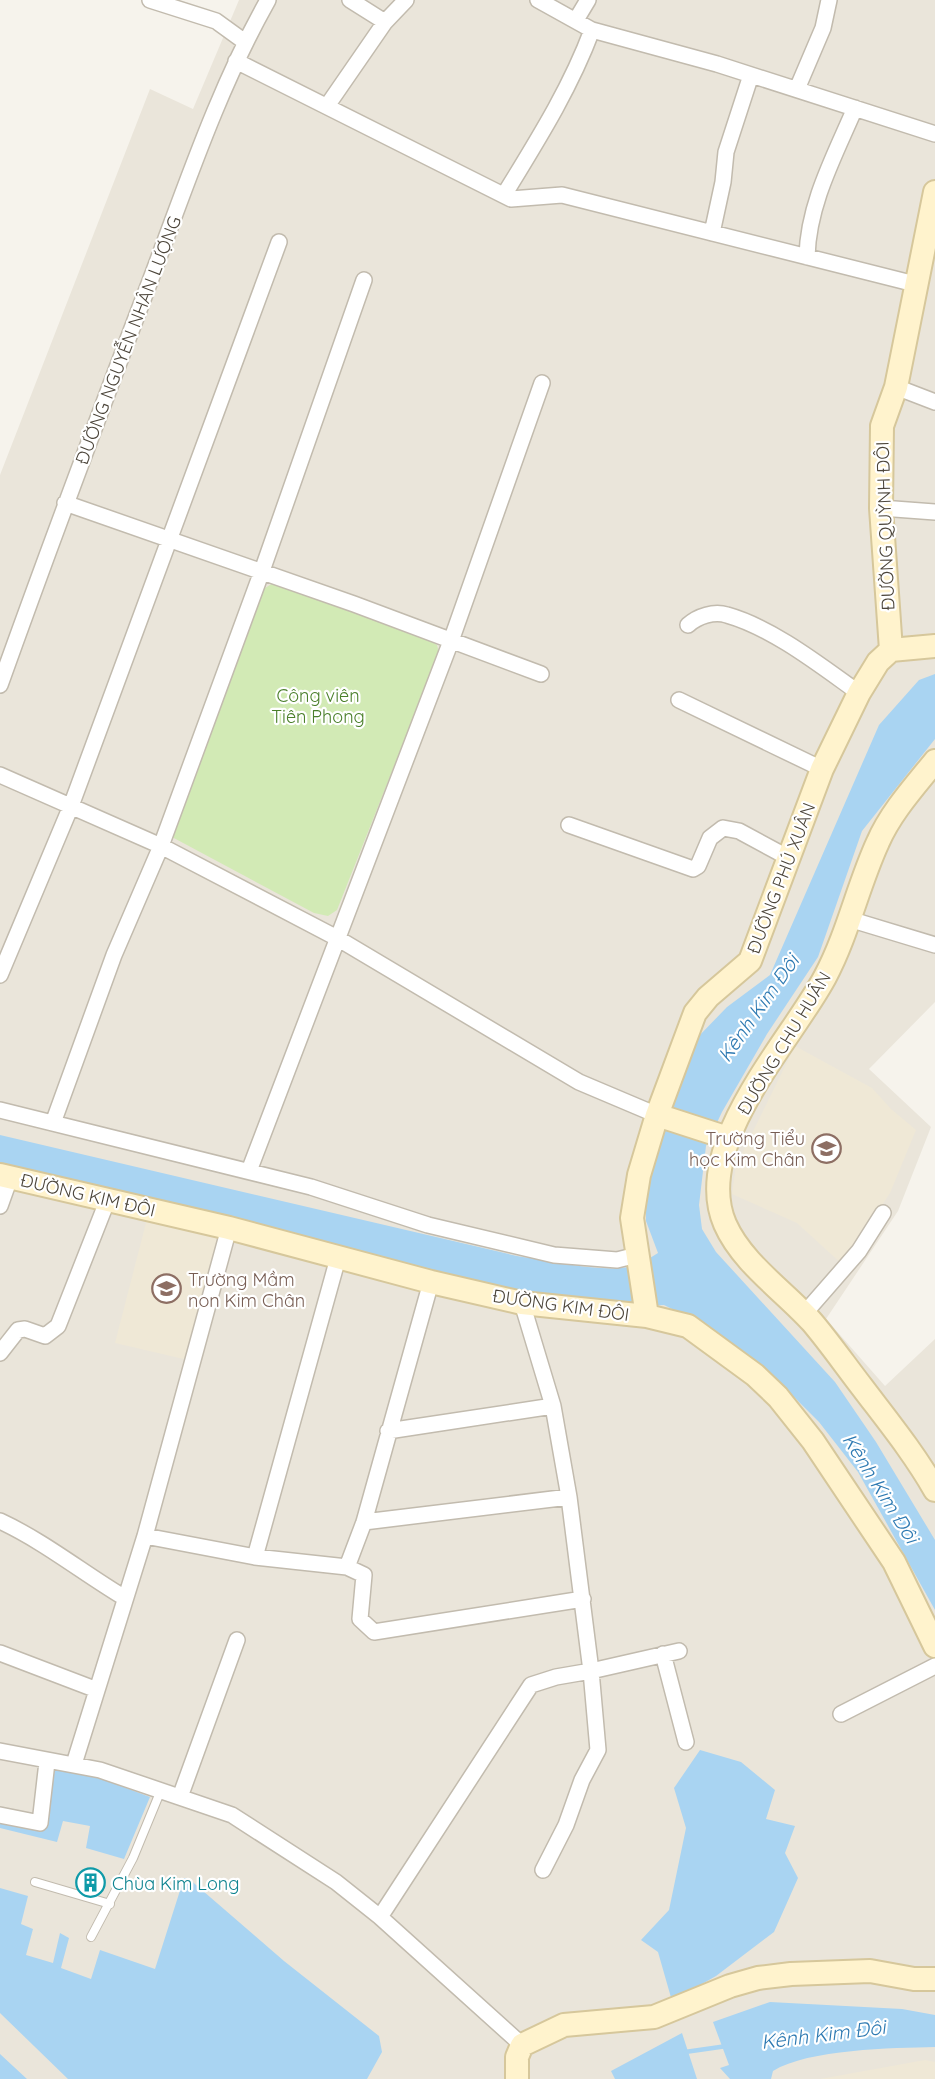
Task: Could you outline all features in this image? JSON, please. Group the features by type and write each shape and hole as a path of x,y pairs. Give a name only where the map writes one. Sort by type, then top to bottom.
{"street":[{"path":"150,0 216,21 244,42"},
{"name":"ĐƯỜNG NGUYỄN NHÂN LƯỢNG","path":"0,685 65,503 204,139 244,42 268,0"},
{"path":"350,0 385,22"},
{"path":"327,106 385,22 406,0"},
{"path":"538,0 592,30 751,75 935,134"},
{"path":"576,20 588,0"},
{"path":"797,90 823,28 829,0"},
{"path":"504,195 559,103 581,59 592,30"},
{"path":"237,61 511,199 562,195 915,284"},
{"path":"712,233 723,182 726,152 751,75"},
{"path":"807,257 807,236 815,207 855,108"},
{"name":"ĐƯỜNG QUỲNH ĐÔI","path":"891,651 881,508 882,426 896,387 935,192"},
{"path":"0,975 71,806 279,242"},
{"path":"53,1123 114,955 161,846 262,571 364,280"},
{"path":"249,1171 451,640 542,383"},
{"path":"896,387 935,402"},
{"path":"65,503 262,571 541,674"},
{"path":"881,508 935,512"},
{"path":"688,625 702,617 726,614 750,624 805,655 859,693"},
{"path":"891,651 935,646"},
{"name":"ĐƯỜNG PHÚ XUÂN","path":"647,1311 632,1218 639,1176 657,1115 695,1013 708,997 750,961 822,769 859,693 878,662 891,651"},
{"path":"679,700 822,769"},
{"name":"ĐƯỜNG CHU HUÂN","path":"934,763 894,813 878,841 825,978 763,1071 728,1138 722,1158 719,1203 725,1224 749,1257 804,1314 905,1443 935,1490"},
{"path":"0,775 161,846 337,938 579,1082 657,1115 728,1138"},
{"path":"569,825 693,869 698,866 710,838 723,828 739,831 789,858"},
{"path":"849,919 935,945"},
{"path":"0,1110 311,1187 428,1225 561,1257 617,1260 637,1256"},
{"path":"0,1206 5,1176"},
{"name":"ĐƯỜNG KIM ĐÔI","path":"5,1176 229,1228 431,1282 522,1303 647,1311 688,1326 755,1375 777,1397 827,1460 894,1562 935,1646"},
{"path":"0,1353 18,1330 25,1329 45,1336 58,1326 108,1199"},
{"path":"804,1314 859,1251 883,1213"},
{"path":"74,1764 145,1536 229,1228"},
{"path":"255,1557 338,1257"},
{"path":"347,1567 364,1522 387,1431 431,1282"},
{"path":"522,1303 553,1406 569,1497 583,1599 598,1750 582,1780 566,1825 543,1870"},
{"path":"387,1431 553,1406"},
{"path":"364,1522 569,1497"},
{"path":"0,1521 25,1533 90,1578 125,1598"},
{"path":"145,1536 255,1557 347,1567 364,1575 360,1618 374,1632 583,1599"},
{"path":"180,1797 237,1640"},
{"path":"0,1653 97,1690"},
{"path":"380,1917 531,1685 556,1677 671,1653 686,1742"},
{"path":"841,1714 935,1666"},
{"path":"0,1751 47,1762 74,1764 232,1815 336,1882 380,1917 522,2045"},
{"path":"0,1815 40,1823 47,1762"},
{"path":"517,2079 517,2057 522,2045 564,2025 654,2017 730,1986 758,1978 791,1974 870,1971 914,1979 935,1979"}],"lane":[{"path":"91,1937 110,1904 161,1791"},
{"path":"36,1882 110,1904"}],"shaded area":[{"path":"239,0 935,0 935,1002 869,1069 931,1127 898,1211 826,1319 885,1386 935,1339 935,2079 0,2079 0,475 150,89 193,109"},
{"name":"Trường Tiểu học Kim Chân","path":"795,1046 872,1088 891,1109 916,1130 890,1193 843,1265 797,1223 732,1194 736,1166"},
{"name":"Trường Mầm non Kim Chân","path":"147,1219 218,1234 188,1360 115,1343"},
{"path":"925,2060 935,2062 935,2079 820,2079"}],"green space":[{"name":"Công viên Tiên Phong","path":"273,583 431,641 437,645 439,653 337,910 328,916 314,913 172,837 262,590"}],"water":[{"name":"Kênh Kim Đôi","path":"935,674 935,739 862,831 818,957 767,1034 722,1112 706,1146 699,1205 702,1229 716,1252 835,1382 876,1442 935,1540 935,1610 858,1472 819,1422 782,1385 710,1328 664,1305 628,1307 529,1293 0,1169 0,1135 517,1256 576,1266 608,1268 633,1266 646,1260 658,1253 646,1221 646,1176 697,1038 727,1007 770,975 879,725 919,680"},
{"path":"700,1750 741,1762 775,1790 766,1819 795,1826 785,1853 798,1878 774,1932 716,1976 672,2001 658,1952 641,1940 669,1910 686,1828 674,1788"},
{"path":"39,1766 97,1777 150,1797 124,1859 86,1848 90,1826 63,1821 57,1842 0,1828 0,1815 33,1822"},
{"path":"184,1878 188,1878 284,1961 379,2036 382,2052 367,2079 68,2079 0,2013 0,1888 28,1896 21,1924 33,1929 26,1955 53,1963 60,1933 69,1938 61,1968 91,1979 100,1950 155,1969"},
{"name":"Kênh Kim Đôi","path":"770,2002 902,2009 935,2015 935,2047 874,2049 829,2054 789,2064 773,2071 771,2079 730,2079 720,2068 729,2065 713,2022"},
{"path":"682,2033 697,2079 615,2079 611,2071"},
{"path":"0,2054 27,2079 0,2079"}],"waterway":[{"path":"685,2052 727,2046"}],"place":[{"name":"Trường Tiểu học Kim Chân","path":"826,1148"},
{"name":"Trường Mầm non Kim Chân","path":"167,1289"},
{"name":"Chùa Kim Long","path":"91,1883"}]}
